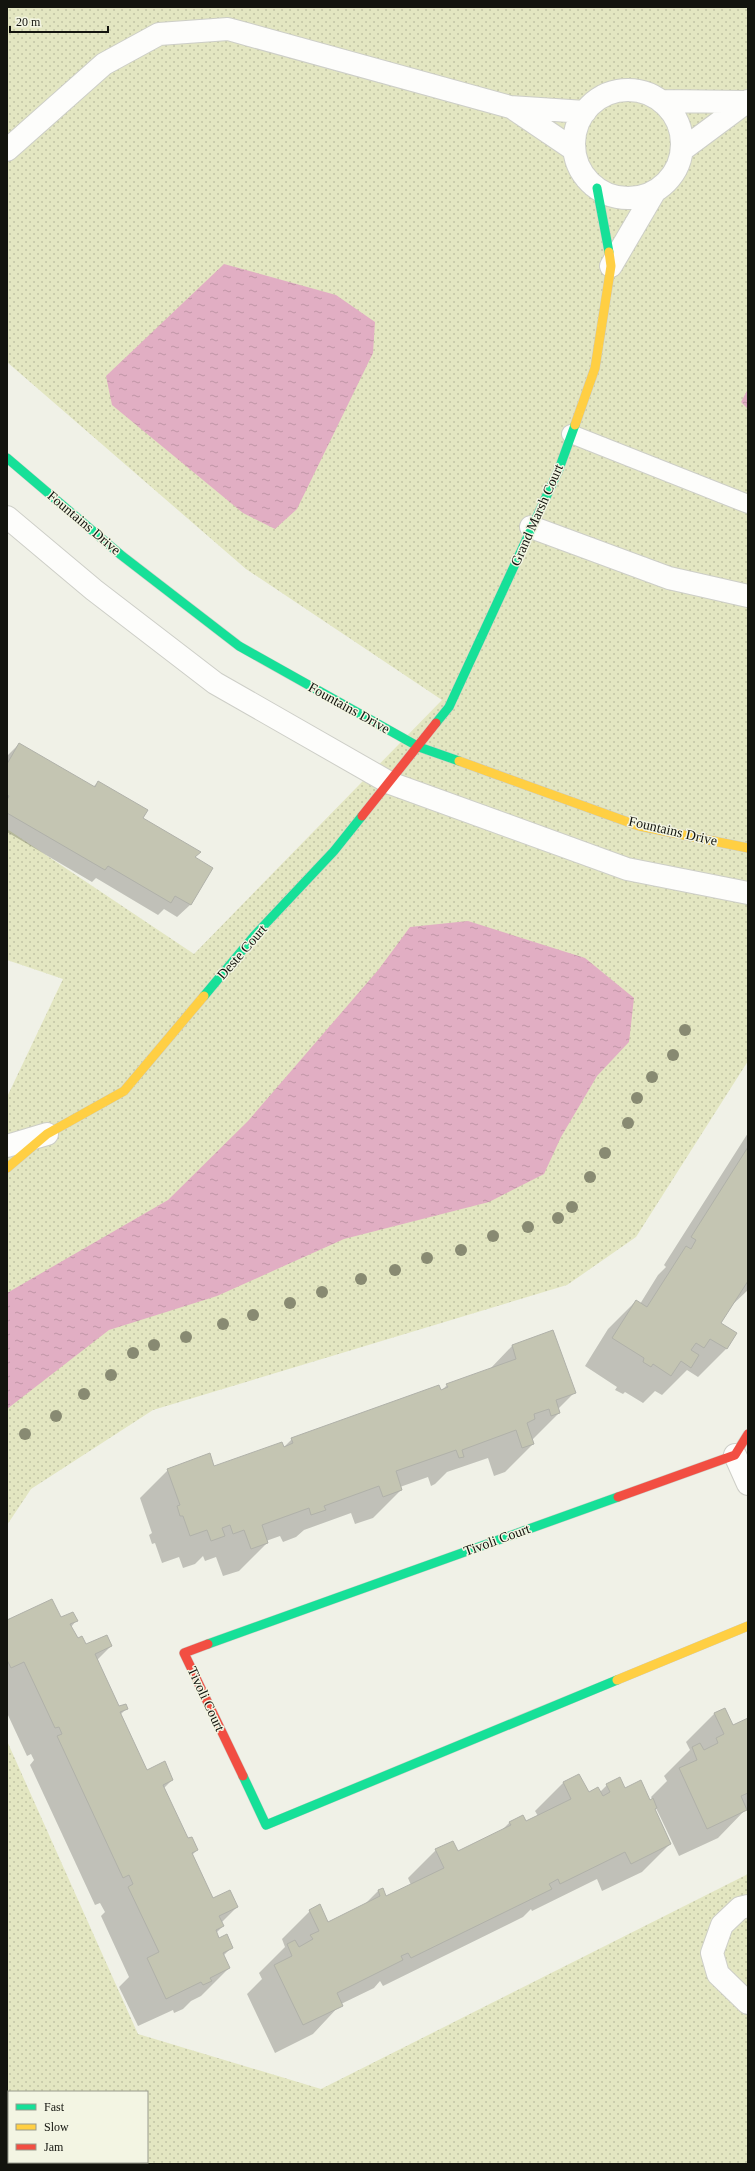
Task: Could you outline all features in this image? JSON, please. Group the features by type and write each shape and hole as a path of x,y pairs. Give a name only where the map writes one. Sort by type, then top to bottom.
{"street":[{"path":"7,150 104,64 159,34 228,29 510,107 585,112"},
{"path":"629,90 646,93 662,101 674,114 681,132 682,150 677,168 666,184 655,191 632,199 614,197 596,188 584,176 573,149 576,127 585,112 597,99 612,92 629,90"},
{"path":"662,101 746,102"},
{"path":"682,150 746,102"},
{"path":"510,107 573,149"},
{"name":"Grand Marsh Court","path":"596,188 612,266"},
{"name":"Grand Marsh Court","path":"419,747 450,707 558,469 595,368 612,266 655,191"},
{"name":"Fountains Drive","path":"7,458 121,555 239,646 419,747 639,826 748,848"},
{"path":"7,517 94,590 215,683 390,782 627,869 748,894"},
{"path":"532,528 669,578 748,596"},
{"name":"Deste Court","path":"7,1168 47,1134 124,1092 255,935 334,851 419,747"},
{"name":"Deste Court","path":"7,1146 47,1134"},
{"path":"748,1434 735,1455 748,1484"},
{"name":"Tivoli Court","path":"735,1455 184,1652 266,1825 748,1626"},
{"path":"748,1906 740,1908 722,1925 712,1953 718,1974 748,2004"}],"lane":[{"path":"571,434 748,504"}],"green space":[{"path":"7,7 748,7 748,1061 636,1237 567,1285 153,1410 31,1489 7,1525 7,1097 63,979 7,960 7,829 194,954 442,700 246,569 7,362"},
{"path":"7,1741 138,2034 321,2089 748,1874 748,2164 7,2164"}],"water":[{"path":"224,264 336,295 375,322 373,353 297,509 275,529 243,513 112,405 106,376"},
{"path":"748,389 748,409 741,402"},
{"path":"468,921 585,958 634,998 629,1042 597,1076 561,1137 544,1174 489,1202 344,1239 217,1296 109,1330 7,1409 7,1293 168,1200 248,1121 379,969 410,927"}],"building":[{"path":"19,743 95,787 98,781 148,810 143,818 201,852 195,857 213,868 191,905 175,896 171,903 108,866 105,870 7,813 7,800 9,796 7,795 7,764"},
{"path":"748,1147 748,1281 721,1323 737,1333 727,1349 710,1339 704,1348 696,1343 691,1350 699,1355 691,1368 681,1361 671,1376 653,1364 651,1367 643,1362 644,1358 612,1338 636,1300 647,1307 686,1246 691,1249 696,1240 691,1237"},
{"path":"553,1330 576,1393 556,1400 560,1413 551,1416 549,1409 534,1414 535,1419 527,1423 534,1444 522,1448 516,1430 462,1450 464,1457 459,1458 456,1450 396,1471 402,1490 383,1497 379,1486 324,1506 326,1510 311,1515 309,1508 262,1525 268,1543 251,1549 244,1530 233,1534 230,1525 222,1528 225,1536 211,1541 207,1530 190,1536 183,1516 180,1516 177,1506 180,1505 167,1469 210,1453 214,1466 282,1442 284,1447 293,1443 291,1438 439,1385 441,1390 448,1387 446,1384 516,1359 512,1345"},
{"path":"52,1599 61,1617 73,1612 78,1621 70,1624 78,1638 82,1636 86,1644 107,1635 112,1646 95,1654 119,1706 126,1704 128,1709 120,1712 147,1770 165,1761 173,1780 163,1785 188,1838 192,1837 198,1850 192,1853 213,1898 230,1890 238,1907 219,1916 224,1926 216,1930 219,1938 227,1934 233,1948 223,1953 230,1968 210,1978 212,1981 203,1985 201,1982 166,1999 147,1958 159,1952 128,1887 133,1884 129,1875 123,1878 57,1736 62,1734 59,1727 55,1728 24,1662 11,1668 7,1660 7,1620"},
{"path":"725,1708 733,1725 748,1718 748,1793 741,1796 747,1810 707,1829 679,1768 697,1760 692,1747 700,1743 704,1750 718,1743 716,1738 724,1734 714,1713"},
{"path":"579,1774 589,1792 598,1787 603,1796 610,1792 606,1784 620,1777 625,1788 641,1780 650,1800 653,1798 657,1808 655,1809 671,1844 631,1864 625,1852 560,1884 558,1879 549,1884 552,1889 411,1958 408,1953 401,1956 403,1960 337,1993 343,2006 303,2025 274,1965 292,1956 287,1944 295,1940 299,1947 313,1939 310,1935 319,1931 309,1910 320,1904 328,1922 380,1896 378,1890 383,1888 386,1896 444,1868 435,1849 453,1841 458,1851 511,1825 509,1822 523,1815 526,1821 571,1799 563,1782"}],"traffic: fast":[{"path":"597,188 609,252"},
{"path":"436,723 449,707 559,469 575,425"},
{"path":"7,458 121,555 239,646 419,747 459,761"},
{"path":"204,996 255,935 334,851 362,816"},
{"path":"208,1644 618,1497"},
{"path":"243,1776 266,1825 617,1680"}],"traffic: slow":[{"path":"575,425 595,368 611,266 609,252"},
{"path":"459,761 639,826 748,848"},
{"path":"7,1168 47,1134 124,1091 204,996"},
{"path":"617,1680 748,1626"}],"traffic: jam":[{"path":"362,816 436,723"},
{"path":"618,1497 735,1455 748,1434"},
{"path":"208,1644 184,1653 243,1776"}]}
